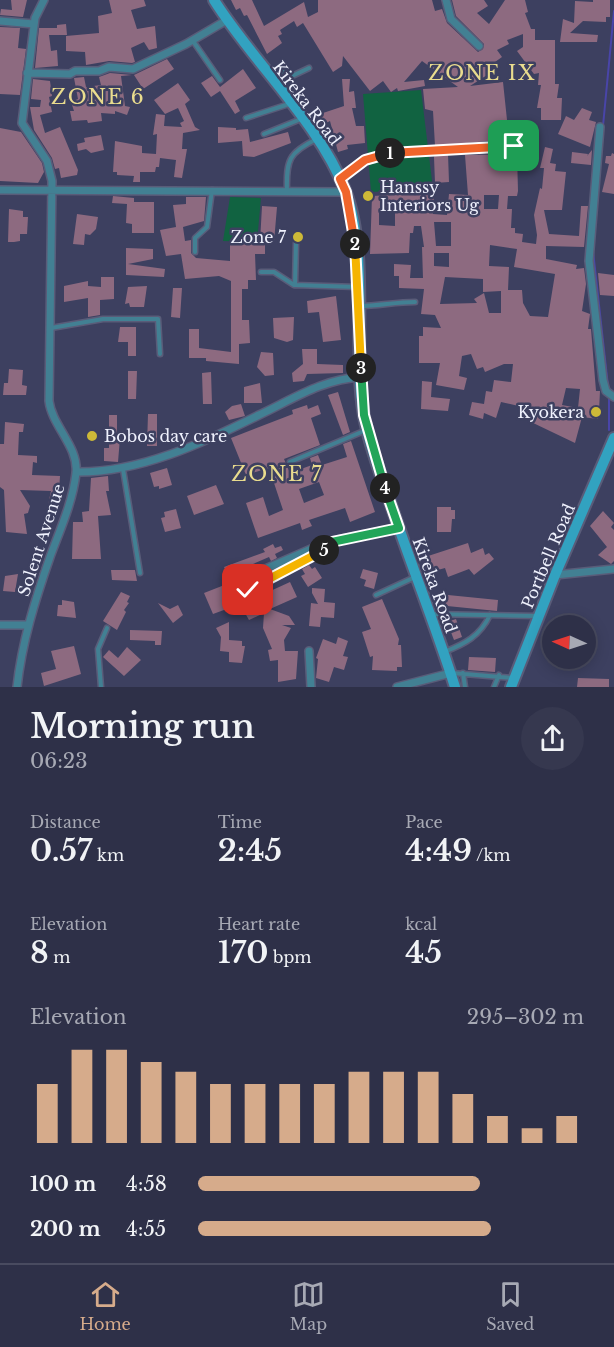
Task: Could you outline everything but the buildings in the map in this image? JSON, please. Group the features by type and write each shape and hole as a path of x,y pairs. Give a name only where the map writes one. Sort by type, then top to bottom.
{"main road":[{"name":"Kireka Road","path":"214,0 226,20 317,139 346,192 354,228 361,377 368,430 399,528 455,687"},
{"name":"Portbell Road","path":"513,682 555,575 614,438"}],"street":[{"name":"Solent Avenue","path":"17,687 28,625 65,515 76,472 72,451 50,413 52,190 47,161 22,123 34,24 44,0"},
{"path":"446,0 451,19 479,46"},
{"path":"27,73 70,74 75,71 99,71 109,67 133,69 193,40 226,20"},
{"path":"0,21 34,24"},
{"path":"600,127 589,261 603,380 606,391 614,397"},
{"path":"0,189 346,192"},
{"path":"76,472 123,469 214,438 324,382 340,378 361,377"},
{"path":"327,543 322,552 248,590 240,586 240,580 327,543 399,528"},
{"path":"276,565 280,574"},
{"path":"555,575 614,569"},
{"path":"0,625 28,625"},
{"path":"309,651 311,687"},
{"path":"397,687 451,674"}],"lane":[{"path":"193,40 220,80"},
{"path":"272,81 286,69 292,76 309,68"},
{"path":"246,118 289,104"},
{"path":"264,134 302,119"},
{"path":"287,192 287,165 291,156 301,147 317,139"},
{"path":"340,179 365,160 391,153 514,146"},
{"path":"195,252 195,238 207,227 212,190"},
{"path":"295,285 296,243"},
{"path":"261,272 274,272 295,285 358,287"},
{"path":"359,306 384,306 390,301 415,302"},
{"path":"51,328 103,319 158,319 160,354"},
{"path":"290,462 368,430"},
{"path":"123,469 140,573"},
{"path":"376,595 416,577"},
{"path":"430,614 539,616"},
{"path":"443,652 471,639 484,628 490,615"},
{"path":"101,687 98,649 107,628"},
{"path":"463,673 465,687"},
{"path":"451,674 499,675 513,682"},
{"path":"494,687 499,675"}],"green space":[{"path":"421,90 433,189 371,192 363,94"},
{"path":"230,197 261,198 257,242 223,241"}],"waterway":[{"path":"603,126 614,11"},
{"path":"593,251 608,386"},
{"path":"609,394 609,430"}],"place":[{"name":"Hanssy Interiors Ug","path":"368,196"},
{"name":"Zone 7","path":"298,237"},
{"name":"Kyokera","path":"596,412"},
{"name":"Bobos day care","path":"92,436"}],"district":[{"name":"ZONE IX","path":"482,73"},
{"name":"ZONE 6","path":"98,97"},
{"name":"ZONE 7","path":"277,474"}],"route":[{"path":"248,590 322,552 327,543 399,528 364,415 354,228 346,192 340,179 374,156 514,146"}]}
